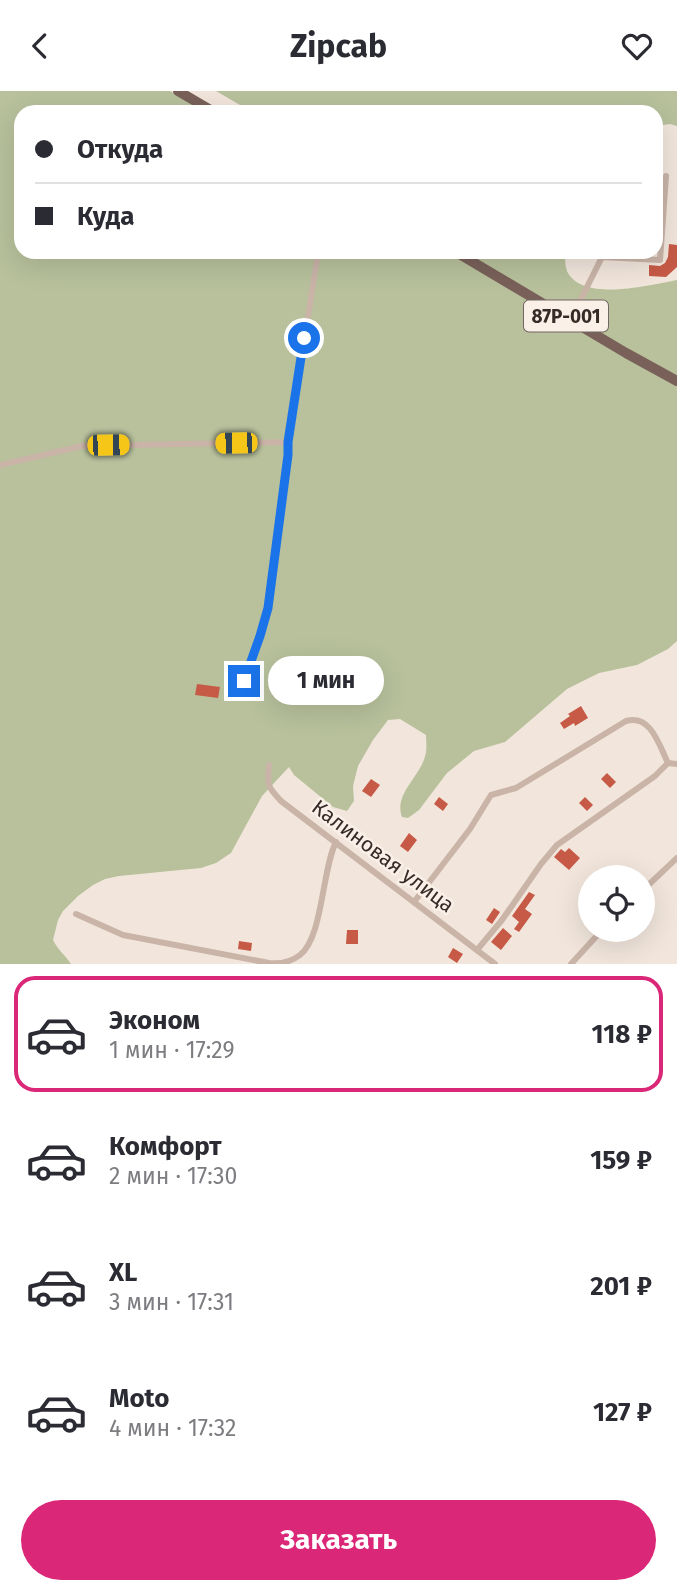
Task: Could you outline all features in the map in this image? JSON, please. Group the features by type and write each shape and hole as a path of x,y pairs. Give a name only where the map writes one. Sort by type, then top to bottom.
{"main road":[{"path":"177,91 202,105"},
{"name":"87Р-001","path":"468,259 626,353 677,380"}],"street":[{"path":"663,218 666,176"},
{"path":"0,465 82,446 288,442 317,259"},
{"path":"571,319 600,259"},
{"path":"640,259 660,259"},
{"path":"414,902 470,829 491,795 516,788 626,721 634,718 649,726 668,763"},
{"path":"668,763 677,764"},
{"path":"477,950 557,845 655,776 668,763"},
{"name":"Калиновая улица","path":"269,765 270,789 281,801 495,964"},
{"path":"76,913 123,935 282,964 299,956 309,943 335,842"},
{"path":"655,878 677,857"},
{"path":"571,964 591,942"}],"lane":[{"path":"230,675 244,681 268,608 288,442"}],"green space":[{"path":"0,91 170,91 194,105 14,105 14,259 566,259 568,273 576,282 588,287 635,288 677,280 677,641 668,649 637,665 599,673 567,689 505,742 474,751 447,773 419,810 408,818 402,817 400,808 405,792 424,760 426,735 400,719 388,720 358,766 353,786 354,801 347,811 333,807 294,775 289,767 262,796 231,853 216,863 201,868 105,879 78,896 63,911 53,940 71,964 0,964"},
{"path":"216,91 677,91 677,126 663,125 663,105 240,105"}],"building":[{"path":"669,244 677,245 677,267 666,277 649,276 649,265 660,266 665,263"},
{"path":"197,684 220,687 218,698 195,695"},
{"path":"581,706 588,718 564,729 560,723"},
{"path":"607,773 616,782 610,788 601,779"},
{"path":"371,779 380,785 371,797 362,791"},
{"path":"439,797 448,804 443,811 434,804"},
{"path":"585,797 593,805 587,811 579,803"},
{"path":"409,833 417,840 408,852 400,846"},
{"path":"569,848 580,858 569,870 554,857 561,849 565,852"},
{"path":"529,892 535,895 525,909 532,914 519,932 514,929 519,922 512,916"},
{"path":"494,908 500,912 492,924 486,920"},
{"path":"503,928 512,936 501,950 491,942"},
{"path":"347,930 358,930 358,944 346,944"},
{"path":"239,941 252,943 251,951 238,949"},
{"path":"453,948 463,954 457,963 448,957"}],"route":[{"path":"244,681 268,608 288,442 304,338"}]}
